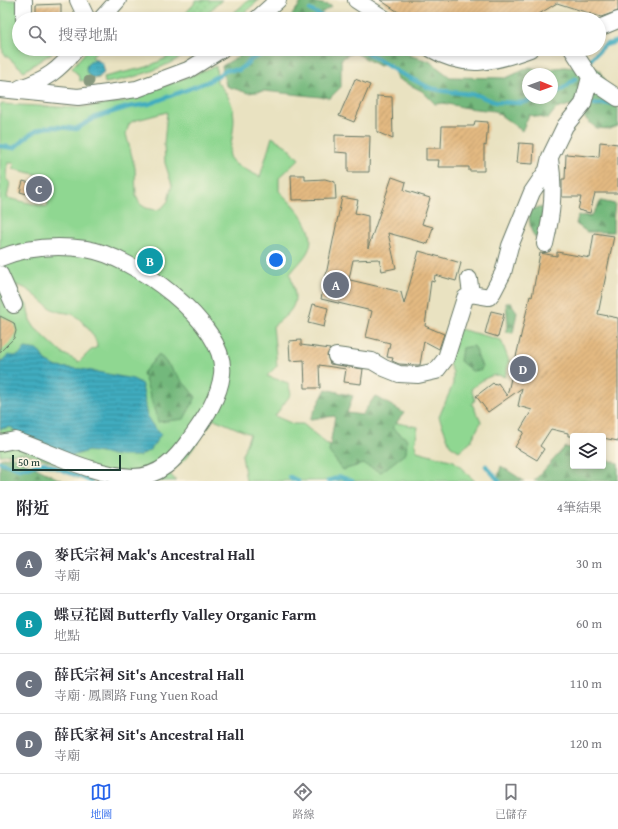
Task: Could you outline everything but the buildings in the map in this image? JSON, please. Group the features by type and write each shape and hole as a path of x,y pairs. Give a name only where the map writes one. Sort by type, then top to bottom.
{"street":[{"path":"24,0 24,12"},
{"path":"107,12 118,0"},
{"path":"265,12 278,0"},
{"path":"356,0 374,12"},
{"path":"606,25 618,20"},
{"path":"6,90 40,82 62,67 71,56"},
{"path":"6,90 78,97 137,89 188,70 211,56"},
{"path":"448,56 457,60 482,63 511,56"},
{"path":"577,56 591,80 617,96"},
{"path":"336,356 372,361 399,374 418,375 436,371 446,358 465,298 470,287 489,297 494,292 503,273 510,246 532,192 546,170 550,157 565,126 583,104 591,80"},
{"path":"545,244 553,209 553,176 550,157"},
{"path":"0,258 15,252 52,247 88,249 130,264 170,290 201,322 214,341 221,360 222,374 213,402 207,414 177,458 160,471 134,477 104,474 15,440 0,443"},
{"path":"0,274 14,305"}],"green space":[{"path":"0,0 19,0 19,12 12,12 12,56 47,56 24,71 3,53"},
{"path":"195,0 222,0 209,12 187,12 194,4"},
{"path":"249,0 259,0 245,12 234,12"},
{"path":"303,0 332,6 323,12 294,12"},
{"path":"82,56 93,56 92,57 97,60 91,61 87,65 87,73 91,77 99,76 99,78 80,81 78,75 72,68"},
{"path":"170,56 182,56 141,75 105,83 104,77 147,67"},
{"path":"239,56 347,56 341,59 341,87 330,98 264,91 248,93 226,86 222,66"},
{"path":"361,56 412,56 429,61 450,77 506,78 522,71 522,104 558,104 558,68 556,68 564,67 598,69 605,80 597,95 618,108 618,126 610,129 596,128 570,105 556,109 548,119 529,115 522,131 495,111 467,108 443,103 435,104 422,91 398,79 391,63 379,66"},
{"path":"216,66 217,82 225,92 233,109 234,127 229,157 235,164 260,177 272,137 288,147 299,159 279,178 279,191 302,217 310,233 311,241 306,255 290,274 295,292 294,304 287,314 273,326 277,366 267,376 288,383 291,394 275,416 293,424 303,424 347,461 345,413 418,427 415,445 417,451 454,461 475,481 246,481 242,455 250,434 214,419 187,457 170,474 176,481 105,481 75,469 25,453 0,455 0,104 77,108 122,102","holes":["167,112 164,144 165,163 172,185 168,201 162,208 156,210 146,208 140,204 136,196 135,168 126,134 129,124 133,121","8,163 15,163 13,169 53,178 47,207 7,198 10,182 7,180","16,285 30,291 52,309 76,316 92,334 97,343 97,347 90,351 79,362 62,353 35,328 30,320 27,305 21,298"]},
{"path":"601,201 615,204 613,232 587,232 576,224 578,216 592,215"},
{"path":"549,207 553,234 535,238 531,230 528,209"},
{"path":"506,303 511,303 517,312 513,333 505,332 508,325"},
{"path":"456,328 501,340 509,361 505,377 500,375 491,376 471,389 475,400 472,404 481,422 471,441 459,451 450,445 439,417 453,384 453,372 449,364"},
{"path":"474,346 482,367 481,370 472,371 460,361 462,348"},
{"path":"159,354 196,397 184,419 158,422 143,373"},
{"path":"326,389 353,396 347,413 362,415 375,396 404,413 392,428 407,439 406,453 381,472 363,464 343,470 329,452 335,416 310,419"},
{"path":"565,447 570,448 570,469 606,469 606,459 618,463 618,481 534,481"},
{"path":"11,456 63,481 0,481 0,459"},
{"path":"501,466 524,481 497,481"}],"water":[{"path":"95,60 101,63 104,69 101,75 95,78 89,75 86,69 89,63"},
{"path":"25,348 38,350 46,361 57,367 82,369 133,379 141,383 147,416 154,427 161,434 151,449 140,456 120,456 88,451 65,458 19,440 16,432 11,427 0,429 0,361 4,360 8,355 14,356 22,353"}],"waterway":[{"path":"310,10 314,12"},
{"path":"606,45 618,41"},
{"path":"0,146 14,148 30,135 42,128 56,127 76,129 96,117 128,107 149,104 207,82 227,70 239,70 252,59 259,56"},
{"path":"372,56 398,72 430,88 477,95 495,102 522,103"},
{"path":"590,60 594,56"},
{"path":"558,91 575,79"},
{"path":"594,104 616,103"},
{"path":"0,462 19,469 44,463 91,481"},
{"path":"486,466 499,481"},
{"path":"290,477 298,481"},
{"path":"328,481 341,477 352,481"}],"place":[{"name":"薛氏宗祠 Sit's Ancestral Hall","path":"39,189"},
{"name":"蝶豆花園 Butterfly Valley Organic Farm","path":"150,261"},
{"name":"麥氏宗祠 Mak's Ancestral Hall","path":"336,285"},
{"name":"薛氏家祠 Sit's Ancestral Hall","path":"523,369"}]}
